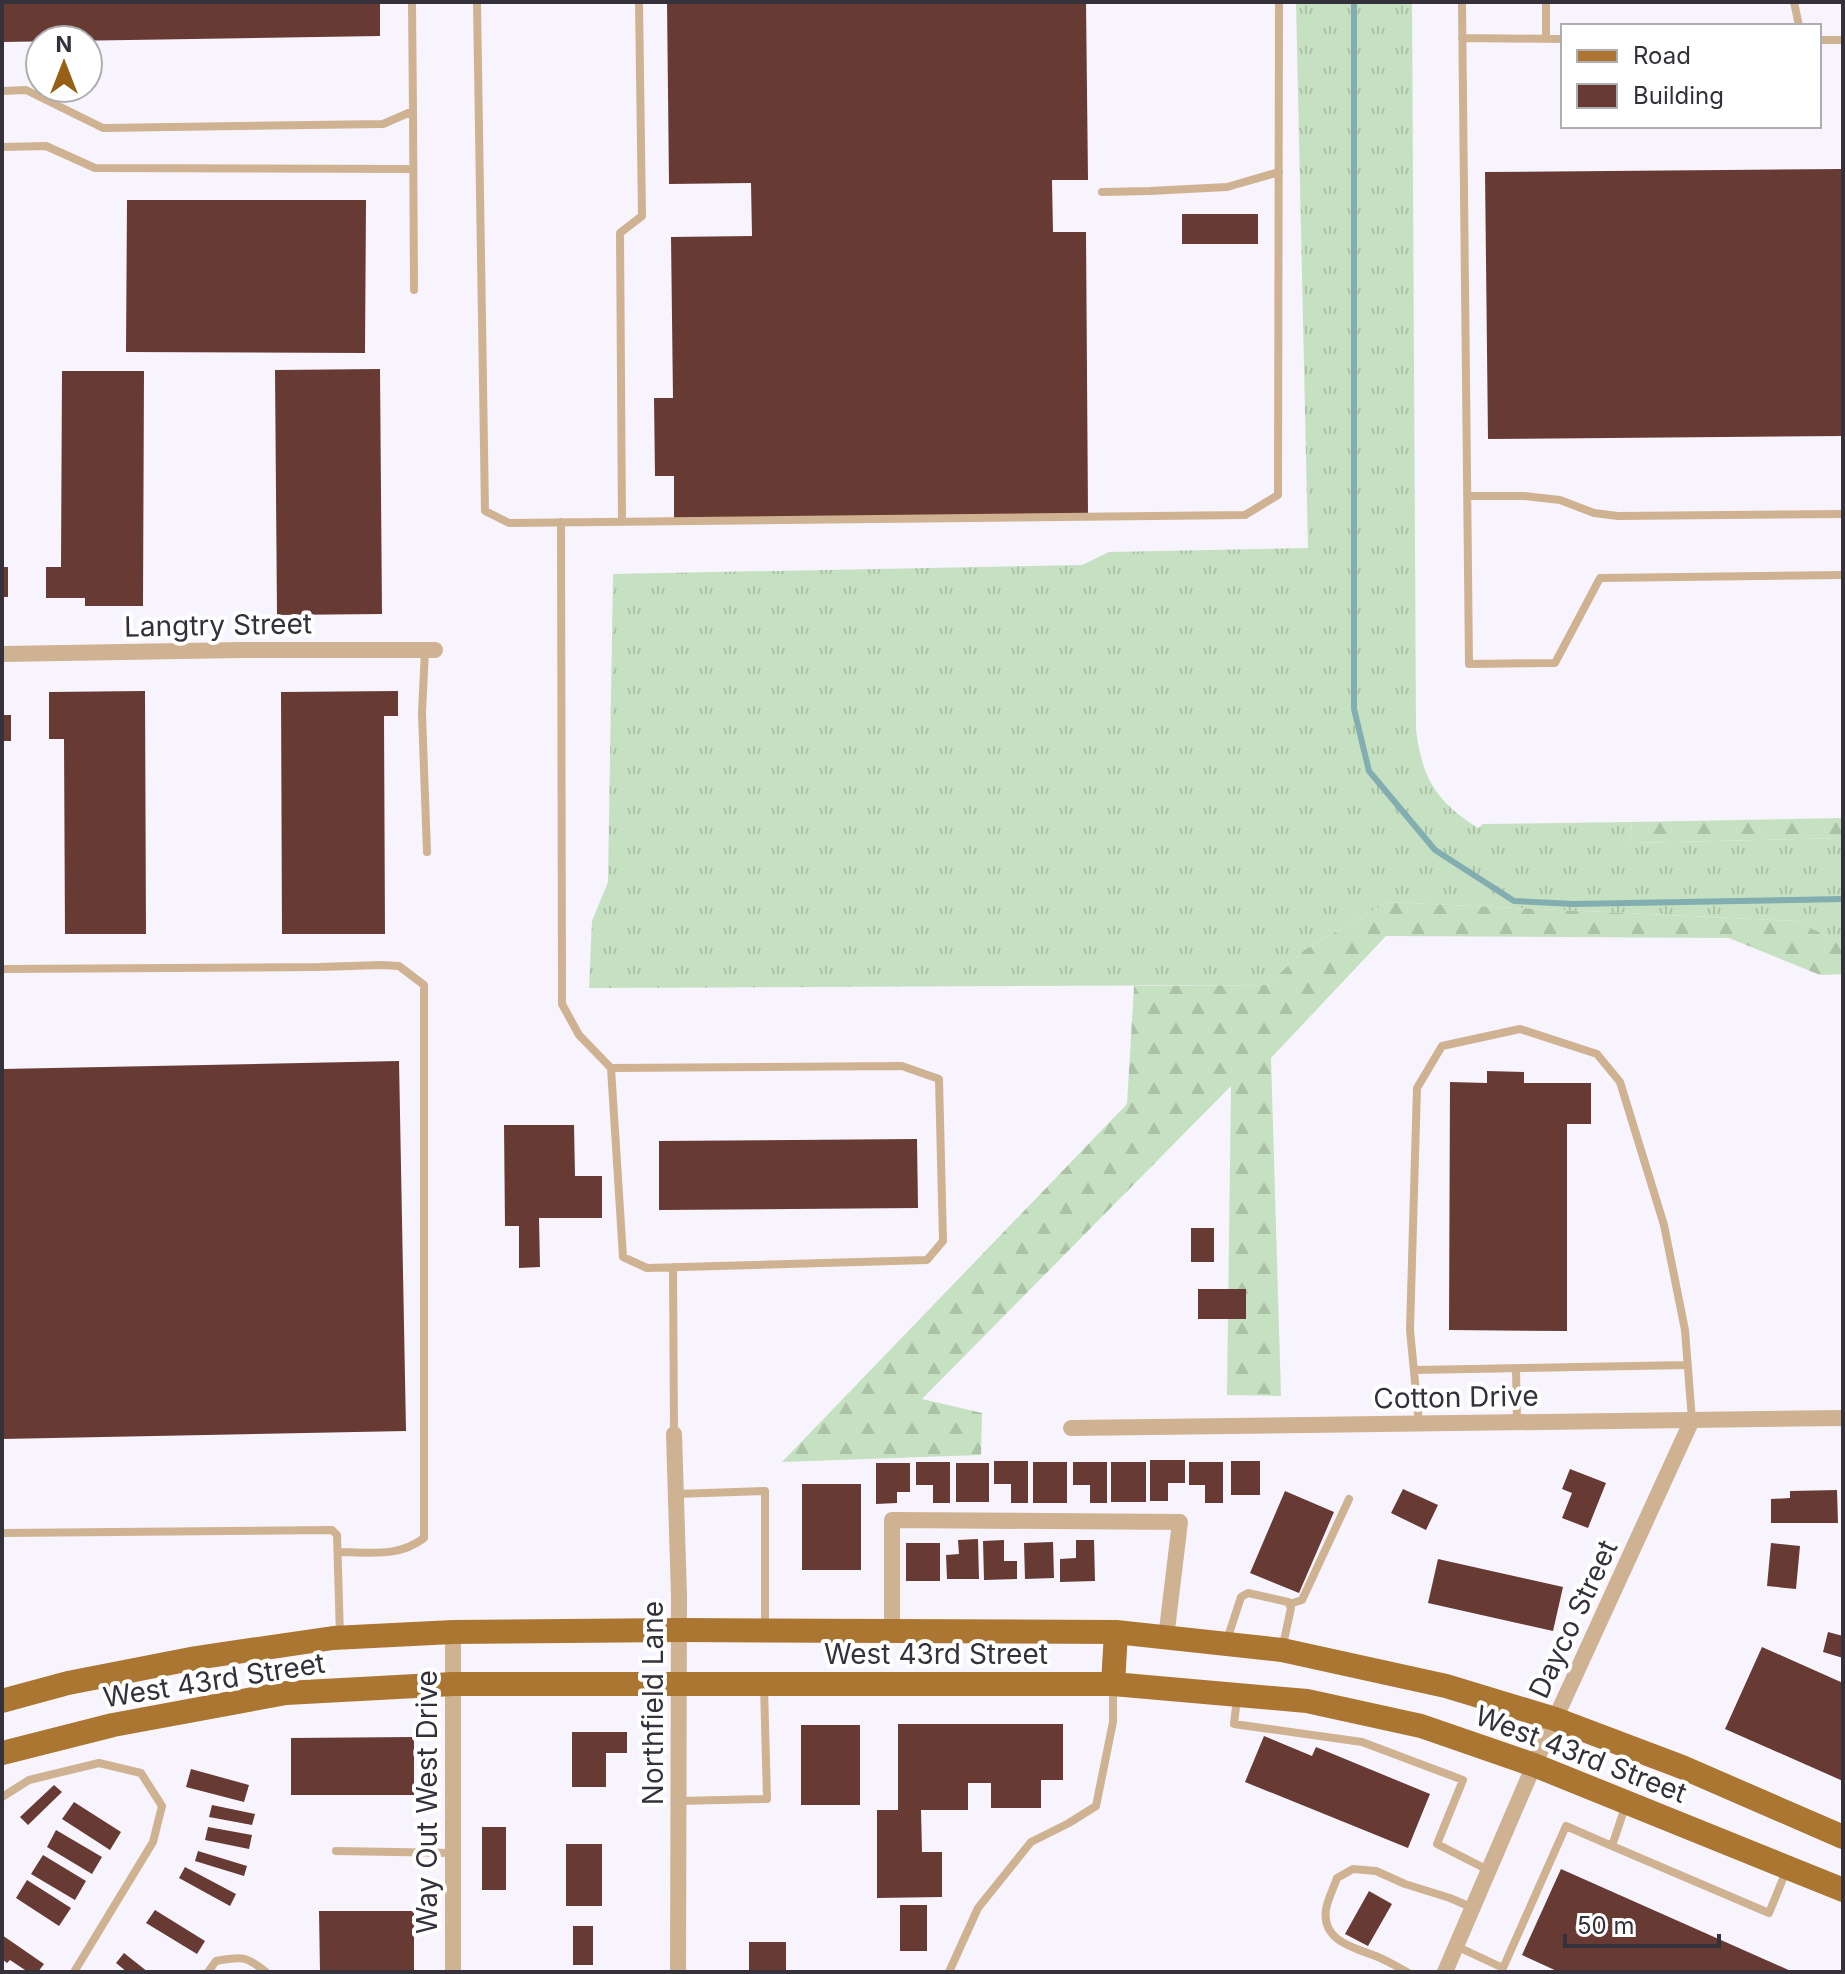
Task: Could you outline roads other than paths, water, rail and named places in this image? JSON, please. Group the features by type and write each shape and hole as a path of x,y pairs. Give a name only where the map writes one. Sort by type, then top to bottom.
{"main road":[{"name":"West 43rd Street","path":"2,1701 68,1683 196,1658 340,1638 453,1632 679,1630 1116,1632 1282,1650 1446,1686 1555,1719 1682,1767 1843,1837"},
{"path":"1113,1684 1116,1632"},
{"name":"West 43rd Street","path":"2,1753 113,1725 286,1693 453,1684 1113,1684 1307,1701 1421,1726 1534,1765 1843,1890"}],"street":[{"name":"Langtry Street","path":"2,654 430,650"},
{"name":"Cotton Drive","path":"1071,1428 1843,1418"},
{"name":"Dayco Street","path":"1445,1972 1534,1765 1692,1420"},
{"name":"Northfield Lane","path":"674,1434 679,1630 678,1972"},
{"path":"892,1631 892,1520 1180,1522 1166,1638"},
{"name":"Way Out West Drive","path":"453,1632 453,1972"}],"lane":[{"path":"412,2 414,290"},
{"path":"477,2 485,511 509,523 1245,515 1278,495 1279,2"},
{"path":"622,522 620,233 642,216 639,2"},
{"path":"1462,2 1469,664 1555,663 1600,578 1843,575"},
{"path":"1546,2 1546,39"},
{"path":"1794,2 1799,24"},
{"path":"1462,38 1561,39"},
{"path":"1821,40 1843,40"},
{"path":"2,91 26,90 103,128 383,124 413,111"},
{"path":"2,147 46,146 95,168 413,169"},
{"path":"1102,192 1227,187 1279,172"},
{"path":"1467,496 1524,496 1560,500 1594,513 1618,516 1843,514"},
{"path":"561,522 562,1004 579,1035 611,1068 623,1257 647,1268 927,1260 943,1241 939,1079 902,1066 611,1068"},
{"path":"427,852 422,713 430,650"},
{"path":"2,969 382,965 399,966 424,985 424,1538 412,1547 395,1552 338,1552"},
{"path":"1419,1423 1410,1330 1417,1088 1442,1046 1520,1029 1597,1054 1620,1082 1664,1225 1685,1330 1692,1420"},
{"path":"673,1267 674,1434"},
{"path":"1414,1370 1688,1365"},
{"path":"1516,1368 1517,1422"},
{"path":"676,1494 765,1491 765,1631"},
{"path":"1289,1604 1302,1600 1349,1499"},
{"path":"2,1533 332,1530 337,1535 340,1638"},
{"path":"1225,1644 1241,1597 1248,1593 1288,1602 1291,1608 1282,1650"},
{"path":"678,1801 767,1799 764,1684"},
{"path":"949,1972 978,1908 1031,1842 1096,1806 1113,1722 1113,1684"},
{"path":"1237,1695 1234,1724 1362,1742 1463,1780 1437,1844 1489,1870"},
{"path":"2,1797 29,1780 99,1763 141,1773 162,1806 153,1842 74,1972"},
{"path":"1612,1846 1627,1803"},
{"path":"1456,1946 1503,1968 1566,1826 1769,1913 1787,1867"},
{"path":"336,1851 453,1853"},
{"path":"1407,1972 1338,1940 1328,1926 1326,1910 1337,1878 1353,1869 1376,1871 1473,1908"},
{"path":"208,1972 216,1961 236,1957 251,1961 266,1972"}],"waterway":[{"path":"1354,2 1354,709 1369,771 1435,850 1514,901 1573,904 1843,899"}]}
